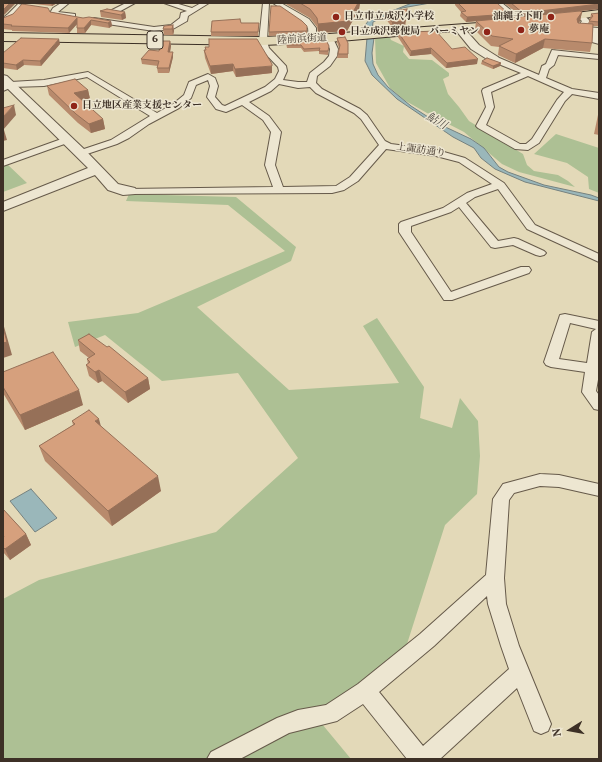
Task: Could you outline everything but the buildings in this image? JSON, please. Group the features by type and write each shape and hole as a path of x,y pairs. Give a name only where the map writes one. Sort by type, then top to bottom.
{"highway":[{"name":"陸前浜街道","path":"3,37 263,41 329,38 535,21 582,20 599,14"}],"street":[{"path":"66,3 52,10 54,13 156,32 173,27 184,19 184,15 206,3"},
{"path":"112,12 132,3"},
{"path":"167,3 193,10"},
{"path":"81,153 114,142 126,136 156,116 181,103 188,96 192,84 208,77 211,78 214,86 210,97 219,107 226,108 268,90 278,81 283,71 282,66 265,49 263,41 266,3"},
{"path":"276,3 306,21 312,28 313,39"},
{"path":"499,3 499,5 520,22"},
{"path":"3,21 23,5"},
{"path":"599,25 582,20 580,29 596,30 596,42 599,42"},
{"path":"109,33 111,28 121,25"},
{"path":"460,28 475,47 494,59 526,74 570,91 599,96"},
{"path":"278,81 298,85 312,84 311,81 313,75 327,64 333,56 334,49 329,38"},
{"path":"541,80 544,68 550,65 555,52 599,58"},
{"path":"5,82 44,83 88,74 156,116"},
{"path":"526,74 486,91 490,107 481,126 518,147 528,147 536,141 561,100 570,91"},
{"path":"5,82 81,153 113,187 122,191 318,190 340,188 354,179 385,145"},
{"name":"上諏訪通り","path":"312,84 319,91 357,111 364,117 378,139 385,145 455,157 468,163 500,185 531,227 596,253"},
{"path":"242,102 266,118 276,132 270,165 279,189"},
{"path":"3,163 67,140"},
{"path":"3,207 96,170"},
{"path":"500,185 471,195 447,210 405,224 405,232 448,297 525,270"},
{"path":"460,202 495,245 514,241 540,253"},
{"path":"593,370 551,362 565,318 599,325"},
{"path":"599,332 589,392 599,405"},
{"path":"541,724 510,646 497,604 495,578 501,499 509,488 540,480 559,481 599,490"},
{"path":"218,759 284,725 298,720 330,714 365,691 427,640 495,578"},
{"path":"425,759 521,671"},
{"path":"365,691 420,759"}],"green space":[{"path":"390,37 391,40 404,46 403,52 409,59 432,60 449,73 449,76 443,79 448,94 469,121 523,154 527,165 534,171 558,175 575,187 519,172 502,164 464,132 404,100 390,88 376,63 375,38"},
{"path":"556,134 599,148 599,193 589,189 588,177 567,163 534,154"},
{"path":"7,164 27,183 3,192 3,166"},
{"path":"129,194 236,197 296,247 291,261 197,307 289,390 399,383 363,326 377,318 424,387 420,418 452,428 460,398 478,421 480,456 477,494 445,525 407,644 322,724 351,759 3,759 3,599 39,580 216,532 298,458 238,373 162,381 105,335 75,347 68,322 138,313 285,251 228,205 126,201"}],"water":[{"path":"412,3 430,3 402,8 373,22 372,31 364,32 363,28 369,20"},
{"path":"367,38 374,38 372,53 373,64 378,75 388,87 411,106 439,124 471,139 484,148 499,167 508,172 544,185 591,195 599,198 599,201 525,182 495,169 481,158 474,148 453,137 397,99 372,75 365,61"},
{"path":"31,489 57,518 35,532 10,501"}],"place":[{"name":"日立市立成沢小学校","path":"336,17"},
{"name":"油縄子下町","path":"551,17"},
{"name":"夢庵","path":"521,30"},
{"name":"日立成沢郵便局","path":"342,32"},
{"name":"バーミヤン","path":"487,32"},
{"name":"日立地区産業支援センター","path":"74,106"}],"water label":[{"name":"鮎川","path":"436,122"}]}
